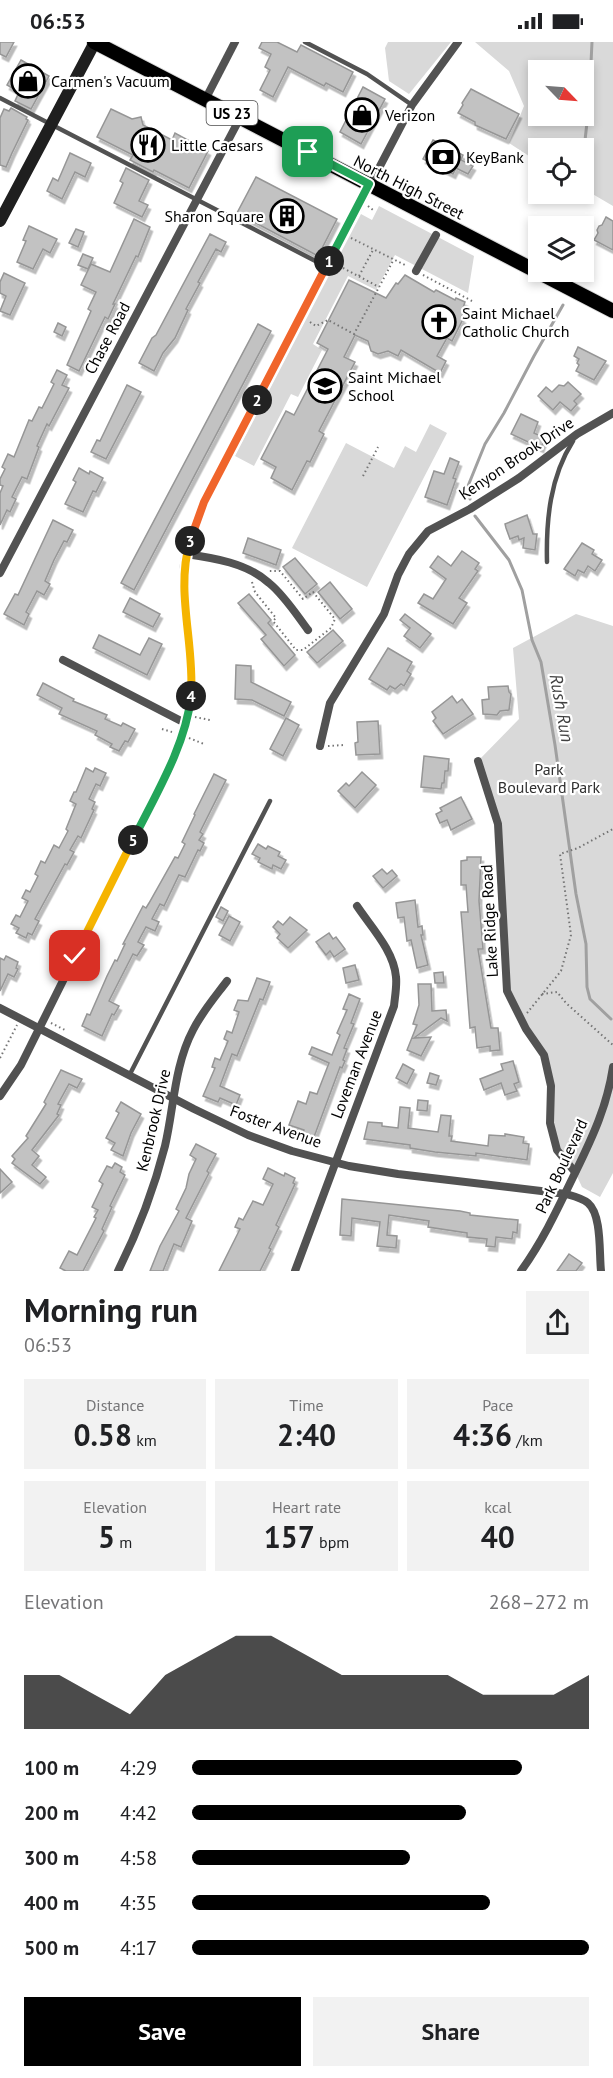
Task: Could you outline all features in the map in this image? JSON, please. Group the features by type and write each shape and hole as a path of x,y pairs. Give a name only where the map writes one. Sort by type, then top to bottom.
{"main road":[{"name":"North High Street","path":"94,42 613,311"},
{"path":"0,221 94,42"}],"street":[{"path":"205,100 235,42"},
{"path":"0,1096 21,1065 170,766 185,723 192,678 183,577 186,554 204,502 412,105 458,42"},
{"name":"Chase Road","path":"0,573 240,118"},
{"path":"416,271 436,235"},
{"name":"Kenyon Brook Drive","path":"320,746 330,703 384,614 398,575 409,554 428,531 470,509 519,478 577,434 613,414"},
{"path":"186,554 242,566 259,575 271,584 308,630"},
{"path":"63,660 185,723"},
{"name":"Lake Ridge Road","path":"478,761 498,825 507,991 521,1020 544,1055 551,1086 550,1123 557,1150 575,1172"},
{"name":"Loveman Avenue","path":"295,1271 394,1006 396,975 392,961 357,906"},
{"name":"Kenbrook Drive","path":"118,1271 131,1244 158,1171 182,1056 192,1031 204,1011 227,981"},
{"name":"Foster Avenue","path":"0,1008 248,1136 291,1151 335,1163 398,1174 566,1194"},
{"name":"Park Boulevard","path":"521,1271 550,1227 596,1132 610,1087 613,1067"},
{"path":"566,1194 588,1202 594,1210 597,1220 601,1271"}],"lane":[{"path":"305,42 367,74 412,105"},
{"path":"0,98 327,267"},
{"path":"548,562 546,539 552,490 560,465 577,434"},
{"path":"130,1074 270,801"}],"path":[{"path":"368,206 373,210"},
{"path":"359,276 373,249"},
{"path":"307,321 316,326 328,320 354,334 394,259"},
{"path":"343,268 379,287"},
{"path":"363,476 378,447"},
{"path":"195,717 210,720"},
{"path":"162,729 177,734"},
{"path":"189,738 204,744"},
{"path":"320,746 344,745"},
{"path":"521,1020 561,971 572,935 560,854 578,848 613,829"},
{"path":"542,994 557,992 566,1003 613,1045"},
{"path":"51,1023 65,1030"},
{"path":"0,1058 17,1025"}],"green space":[{"path":"388,42 451,42 409,94 389,81 385,48"},
{"path":"475,42 613,42 613,206 594,195 594,138 528,138 528,155 509,143 524,106 509,71"},
{"path":"379,206 474,256 468,293 395,255 376,290 348,276 313,344 322,350 298,397 291,394 254,466 235,456 361,214 372,220"},
{"path":"430,424 447,433 367,587 292,548 346,443 394,468 405,446 416,452"},
{"name":"Park Boulevard Park","path":"576,614 613,626 613,1173 600,1197 582,1187 575,1172 557,1150 544,1055 507,991 495,814 478,761 519,719 513,648"}],"building":[{"path":"0,42 14,42 6,57 0,54"},
{"path":"262,42 277,42 297,52 301,45 353,72 343,92 326,83 324,86 288,67 273,97 260,90 270,70 265,67 271,54 259,48"},
{"name":"Carmen's Vacuum","path":"21,60 49,76 31,109 15,101 19,92 7,85"},
{"name":"Verizon","path":"363,87 385,99 361,144 340,132"},
{"path":"471,89 519,114 506,139 475,125 475,122 458,113"},
{"path":"11,108 27,117 28,120 6,167 0,165 0,118 4,109 9,111"},
{"path":"111,109 132,119 141,117 143,125 172,140 175,133 208,151 189,188 130,160 133,155 97,137"},
{"name":"KeyBank","path":"433,140 463,155 461,160 473,166 468,174 456,168 453,174 423,159"},
{"path":"70,153 91,163 85,177 75,172 62,199 47,191 53,178 58,181"},
{"path":"126,168 149,180 139,201 148,205 142,217 114,203 123,183 120,181"},
{"name":"Sharon Square","path":"256,177 337,219 318,256 237,213"},
{"path":"606,217 613,221 613,250 594,240 599,226"},
{"path":"134,219 150,227 108,319 105,317 79,371 67,365 91,311 88,309 96,292 81,285 91,264 110,272"},
{"path":"29,226 57,239 50,253 43,249 33,269 17,262 26,241 23,240"},
{"path":"76,229 84,232 78,247 69,243"},
{"path":"210,234 226,242 221,252 216,249 198,282 200,283 186,309 188,310 175,338 163,353 154,371 139,363"},
{"path":"83,254 93,258 88,269 78,265"},
{"path":"4,273 25,283 10,315 0,311 6,296 0,293 0,282"},
{"path":"405,275 434,292 436,290 455,300 456,298 465,302 461,318 463,319 452,341 447,338 437,356 446,361 440,373 401,350 398,356 388,351 378,354 371,351 368,341 355,335 344,357 355,362 319,431 324,434 310,462 307,461 292,490 271,478 276,467 261,459 286,411 294,415 328,349 317,343 349,280 386,298 396,283 398,284"},
{"path":"58,323 66,327 62,336 54,332"},
{"path":"258,324 271,331 134,590 121,583"},
{"path":"578,347 606,361 594,380 576,371 579,359 574,356"},
{"path":"57,370 67,375 62,385 69,388 49,426 47,424 37,446 39,447 27,479 22,477 12,497 16,499 10,512 7,510 0,525 0,493 3,486 0,485 0,479 5,469 2,467 8,454 14,457 29,420 32,421 39,407 42,408 54,384 51,382"},
{"path":"568,382 581,394 574,401 577,404 571,411 560,402 553,410 538,396 546,387 552,392 559,385 564,386"},
{"path":"127,385 141,392 106,459 91,452 97,440 100,441"},
{"path":"521,414 538,422 534,433 545,438 541,448 511,434"},
{"path":"450,458 459,462 447,505 425,497 434,471 444,474"},
{"path":"79,468 103,478 96,492 93,491 83,512 65,504 76,482 73,480"},
{"path":"527,515 533,534 537,534 535,550 523,548 524,538 519,540 518,536 510,539 505,524"},
{"path":"53,520 73,530 67,542 64,541 45,581 50,584 44,595 37,591 26,612 29,614 24,625 4,614 15,594 18,595"},
{"path":"248,538 281,550 276,565 243,553"},
{"path":"582,543 594,550 592,554 602,560 595,571 588,566 584,573 578,570 575,576 564,569"},
{"path":"462,551 479,563 475,569 478,571 459,598 467,603 453,624 418,603 424,594 433,599 446,579 430,567 438,556 451,566"},
{"path":"295,558 317,584 305,594 283,567"},
{"path":"330,582 352,609 340,619 318,592"},
{"path":"249,594 271,620 268,623 295,655 284,666 261,639 266,635 238,603"},
{"path":"130,598 160,614 153,627 123,612"},
{"path":"405,614 431,634 420,648 404,636 410,628 400,620"},
{"path":"333,630 343,641 317,663 307,652"},
{"path":"99,635 140,655 149,638 162,644 147,675 93,648"},
{"path":"388,648 412,662 407,671 411,674 404,686 401,684 395,689 390,686 387,690 369,679"},
{"path":"236,665 251,666 251,682 291,702 284,716 252,700 235,699"},
{"path":"43,683 74,699 73,701 107,715 105,719 121,726 123,723 135,729 128,742 125,741 119,751 110,747 112,744 95,735 97,731 59,714 62,708 37,695"},
{"path":"508,686 511,694 509,710 500,711 497,715 483,714 482,700 489,699 488,687"},
{"path":"452,696 457,703 462,699 473,714 443,734 433,721 436,718 432,712"},
{"path":"286,718 299,725 283,756 270,749"},
{"path":"378,721 380,754 356,755 357,722"},
{"path":"424,756 449,759 448,771 445,771 441,789 421,787"},
{"path":"86,768 93,772 95,768 106,773 100,786 96,784 89,799 95,802 92,809 94,810 81,838 78,836 70,850 74,852 67,865 65,864 35,919 39,921 32,935 28,933 26,938 16,933 19,928 11,924 16,915 20,917 28,901 22,898 26,890 30,892 38,876 35,874 41,861 45,863 54,845 59,848 68,831 66,829 76,804 70,801"},
{"path":"362,772 376,785 355,808 338,791 346,783 349,786"},
{"path":"214,774 226,780 200,832 203,834 199,840 204,843 200,851 198,850 185,877 179,875 164,906 160,904 152,919 159,922 155,931 146,927 138,942 144,945 137,956 133,954 109,1001 119,1006 114,1015 112,1014 102,1036 82,1026 87,1014 90,1015 143,906 146,908 175,857 178,858 194,814"},
{"path":"461,797 472,819 451,830 447,820 440,823 436,814 442,811 440,808"},
{"path":"258,844 266,849 268,846 280,852 278,856 286,860 281,869 273,865 272,869 258,862 260,858 252,854"},
{"path":"467,857 481,857 479,901 483,949 478,949 491,1028 498,1028 500,1050 490,1051 490,1046 477,1048 475,1027 470,1028 461,912 468,912 466,885 461,885 461,861 467,860"},
{"path":"382,869 387,874 392,870 397,876 383,888 373,876"},
{"path":"415,900 418,927 422,926 423,935 421,935 428,965 417,968 411,940 407,941 404,917 398,918 396,903"},
{"path":"221,907 228,911 223,921 216,917"},
{"path":"229,916 240,922 230,941 219,935"},
{"path":"290,917 307,930 288,948 277,938 280,934 273,927 278,921 283,925"},
{"path":"329,933 333,939 336,937 345,949 334,957 330,951 326,955 316,942"},
{"path":"6,956 18,962 16,968 18,969 14,977 8,974 0,991 0,958 4,960"},
{"path":"355,965 359,980 346,983 343,968"},
{"path":"443,972 444,983 435,983 434,973"},
{"path":"257,978 270,982 263,1000 260,999 237,1056 232,1054 220,1086 240,1095 236,1105 220,1098 218,1102 203,1096 215,1068 212,1067 215,1058 220,1060 228,1041 224,1039 227,1031 232,1033 239,1012 234,1010 238,1000 248,1001"},
{"path":"418,984 431,984 432,1011 446,1010 447,1021 441,1018 414,1038 431,1037 421,1056 407,1050 417,1025 413,1024 419,1005"},
{"path":"349,994 360,999 351,1023 354,1024 344,1048 347,1049 343,1060 345,1061 342,1068 340,1067 314,1137 303,1133 304,1130 289,1125 298,1101 306,1104 310,1092 317,1094 329,1063 309,1054 312,1047 332,1055 340,1035 337,1033 347,1010 343,1009"},
{"path":"513,1061 519,1082 514,1084 517,1091 505,1095 501,1083 484,1090 480,1079 503,1070 501,1064"},
{"path":"403,1064 414,1070 407,1084 396,1078"},
{"path":"61,1070 82,1079 77,1088 69,1084 58,1104 61,1105 57,1114 59,1115 32,1150 39,1156 32,1165 46,1177 40,1184 12,1163 15,1159 12,1156 28,1138 26,1136 46,1104 44,1102"},
{"path":"430,1073 439,1076 436,1085 427,1083"},
{"path":"418,1100 428,1101 427,1111 417,1110"},
{"path":"121,1102 141,1114 123,1156 111,1150 115,1143 106,1138 119,1113 116,1111"},
{"path":"400,1107 410,1108 408,1128 438,1132 441,1115 451,1116 449,1136 452,1136 451,1141 488,1146 489,1135 505,1136 505,1134 524,1137 523,1143 529,1144 527,1160 476,1153 476,1156 435,1152 410,1148 410,1145 364,1139 368,1122 398,1128"},
{"path":"196,1144 216,1154 186,1218 192,1221 181,1247 174,1244 163,1271 150,1271 160,1246 179,1211 176,1209 196,1159 190,1155"},
{"path":"115,1163 122,1167 120,1172 125,1175 110,1206 112,1207 102,1229 104,1231 83,1271 66,1271 60,1268 69,1251 77,1255 96,1218 94,1217 98,1210 92,1207 103,1184 99,1181 107,1166 112,1168"},
{"path":"268,1168 284,1176 285,1173 295,1178 293,1183 295,1184 276,1225 279,1227 269,1248 271,1249 260,1271 219,1271 240,1229 235,1227 239,1218 243,1220 253,1201 263,1205 273,1184 263,1179"},
{"path":"0,1169 12,1182 0,1193"},
{"path":"342,1199 460,1211 470,1213 470,1215 518,1220 517,1233 513,1232 512,1239 496,1237 495,1247 486,1246 487,1239 467,1237 467,1233 428,1227 429,1221 389,1215 387,1235 397,1236 396,1248 377,1246 380,1222 352,1218 351,1236 340,1235"},
{"path":"569,1254 582,1263 576,1271 557,1271"}],"waterway":[{"name":"Rush Run","path":"585,138 592,42"},
{"name":"Rush Run","path":"470,499 468,486 485,444 563,305"},
{"name":"Rush Run","path":"475,516 509,560 522,590 532,640 541,662 555,745 576,894 586,944 587,987 590,999 611,1019"}],"place":[{"name":"Carmen's Vacuum","path":"28,81"},
{"name":"Verizon","path":"362,115"},
{"name":"Little Caesars","path":"148,145"},
{"name":"KeyBank","path":"443,157"},
{"name":"Sharon Square","path":"287,216"},
{"name":"Saint Michael Catholic Church","path":"439,322"},
{"name":"Saint Michael School","path":"325,386"}],"route":[{"path":"75,956 170,766 185,723 192,678 183,577 186,554 194,527 204,502 369,184 308,152"}]}
